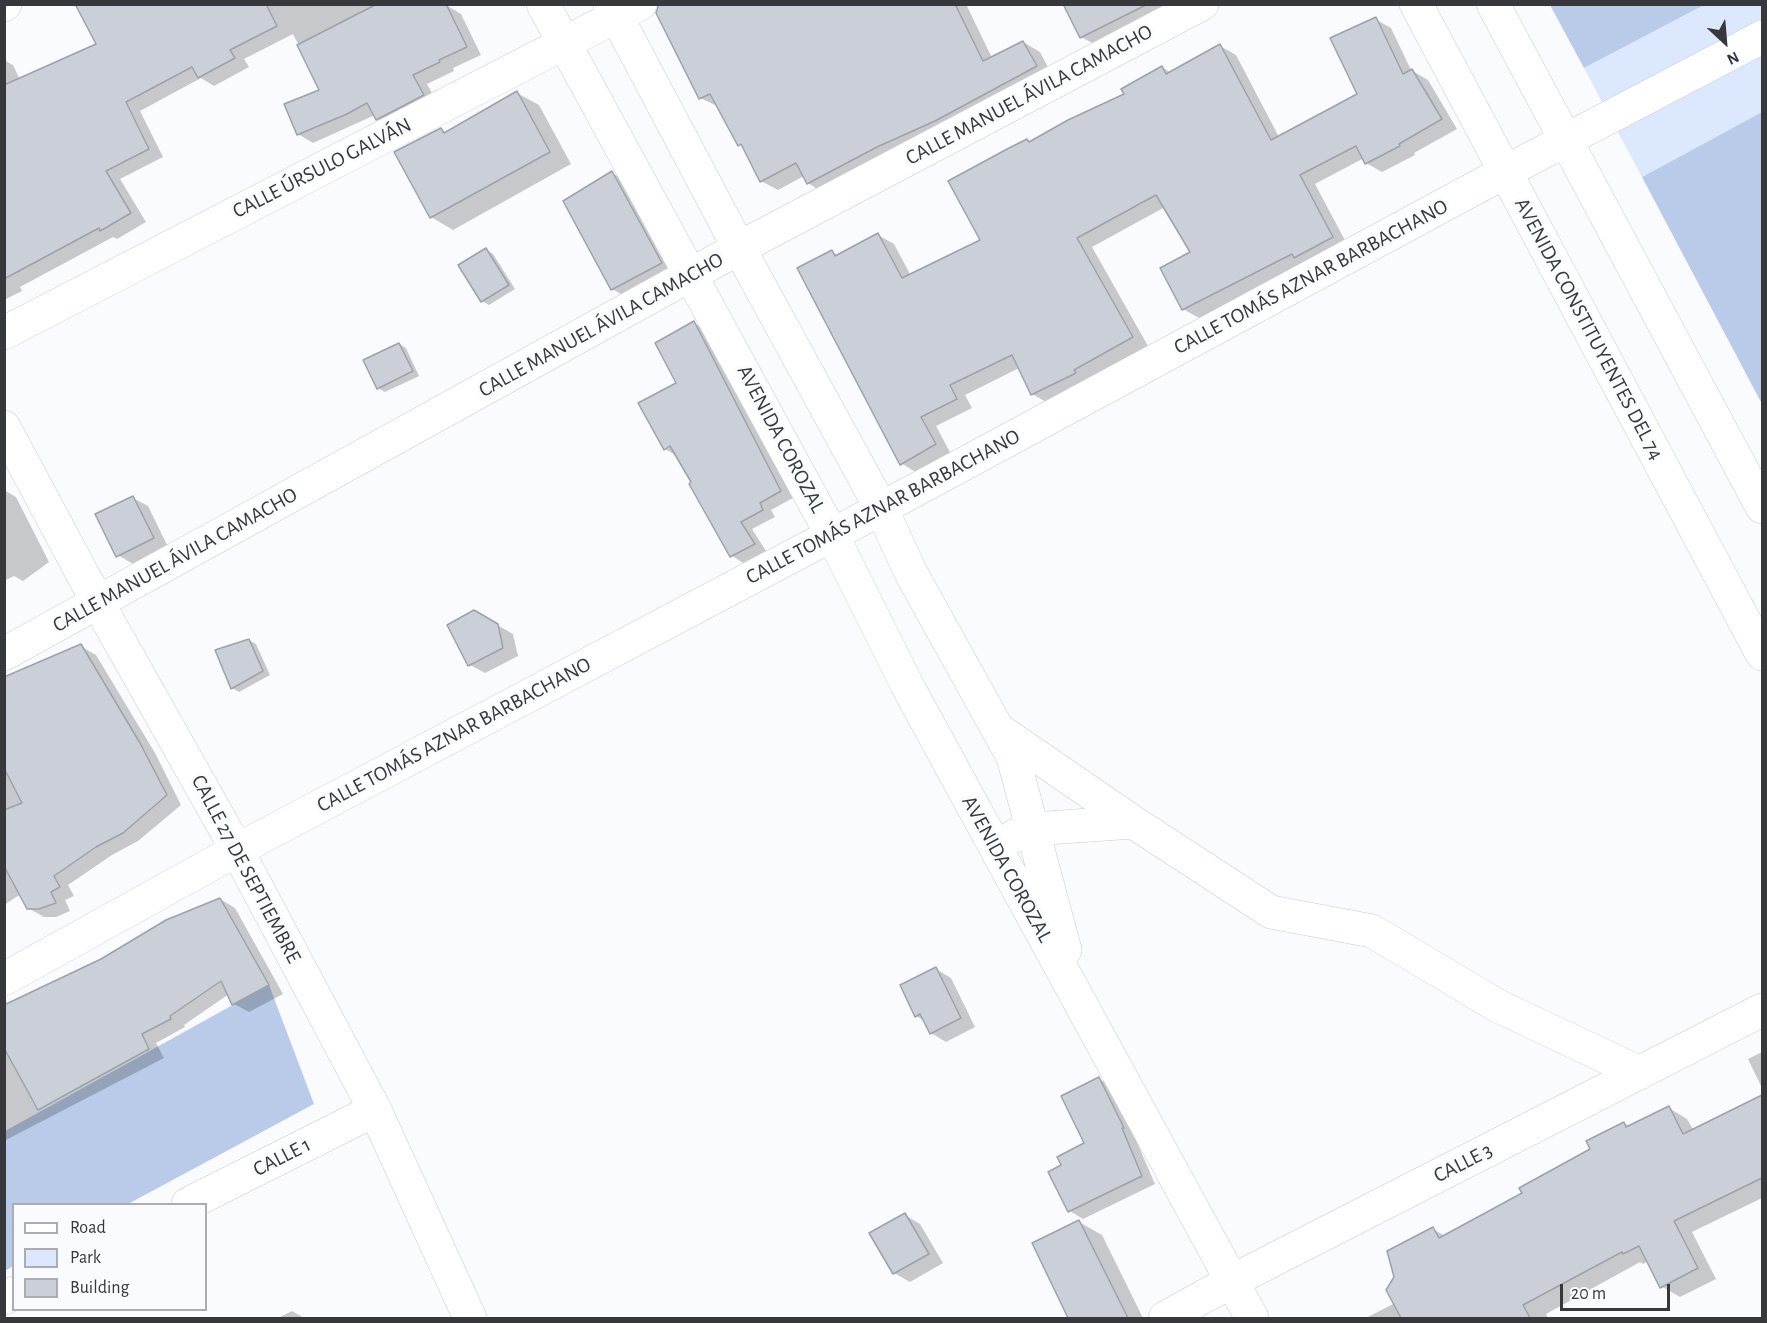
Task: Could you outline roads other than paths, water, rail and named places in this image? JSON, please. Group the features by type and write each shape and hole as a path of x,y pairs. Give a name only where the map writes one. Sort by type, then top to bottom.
{"street":[{"name":"AVENIDA COROZAL","path":"543,4 692,274 832,535 908,687 993,845 1252,1318"},
{"name":"CALLE MANUEL ÁVILA CAMACHO","path":"4,654 739,248 1202,4"},
{"name":"AVENIDA CONSTITUYENTES DEL 74","path":"1416,4 1762,654"},
{"path":"1493,4 1762,507"},
{"name":"AVENIDA COROZAL","path":"622,9 739,248 881,508 911,573 1013,757 1080,1004"},
{"name":"CALLE ÚRSULO GALVÁN","path":"4,333 563,43 622,9"},
{"name":"CALLE TOMÁS AZNAR BARBACHANO","path":"4,979 237,850 832,535 1505,172 1762,37"},
{"name":"CALLE 27 DE SEPTIEMBRE","path":"4,427 98,603 237,850 375,1110 470,1318"},
{"path":"998,729 1133,822 1271,912 1372,931 1498,1006 1640,1073"},
{"path":"993,845 1033,829 1133,822"},
{"name":"CALLE 3","path":"1165,1318 1232,1281 1762,1010"},
{"name":"CALLE 1","path":"190,1203 375,1110"}]}
